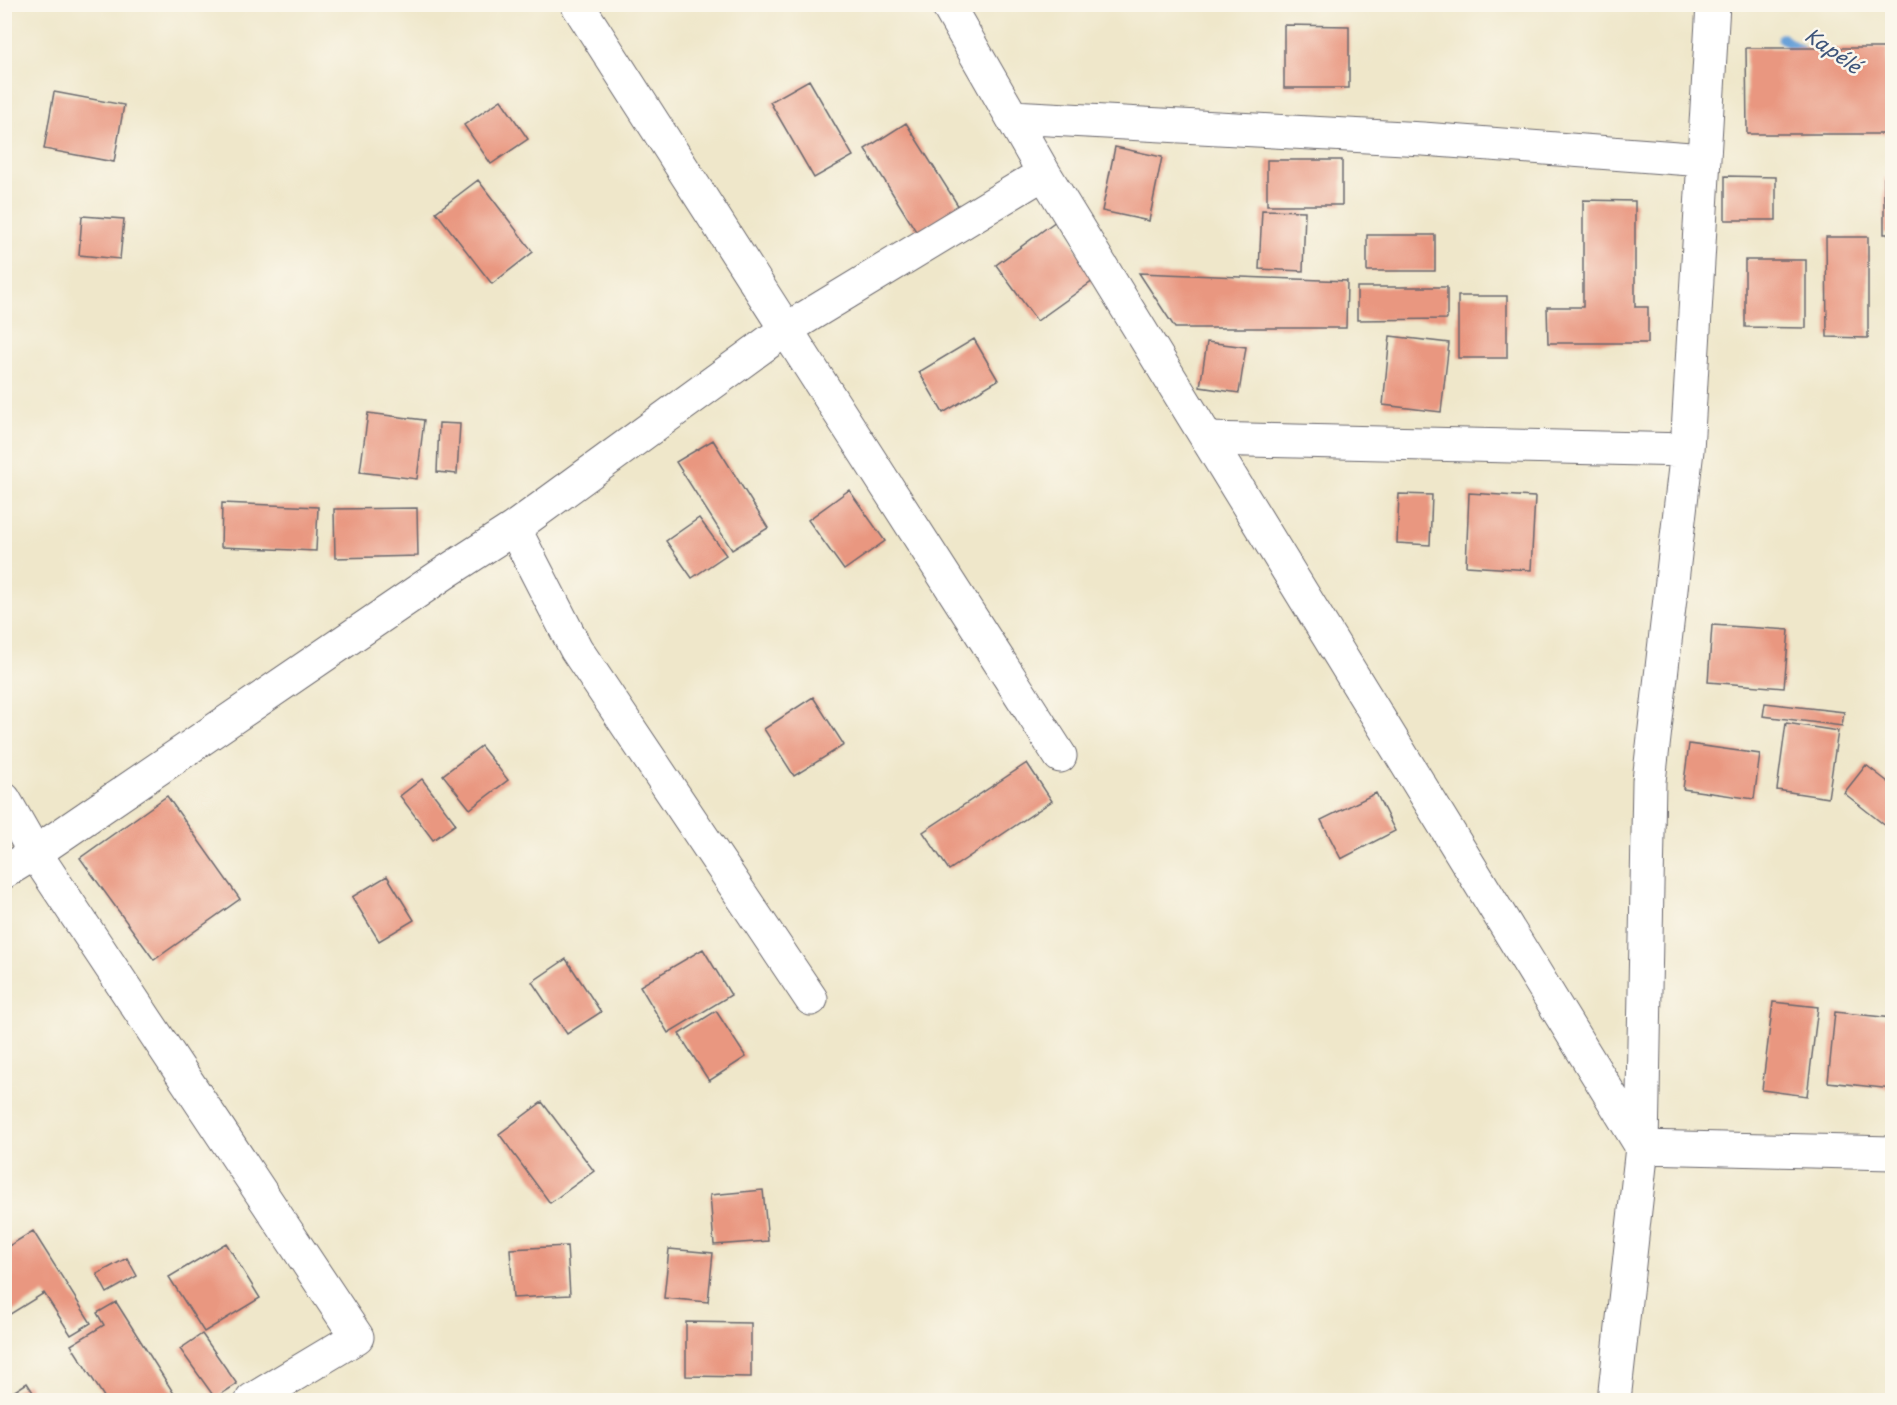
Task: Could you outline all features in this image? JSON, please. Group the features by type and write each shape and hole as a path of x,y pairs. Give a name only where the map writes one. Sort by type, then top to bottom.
{"street":[{"path":"577,4 784,330 1060,756"},
{"path":"947,4 1044,173 1642,1147"},
{"path":"1614,1401 1642,1147 1649,782 1687,450 1713,4"},
{"path":"1012,117 1423,139 1704,160"},
{"path":"4,872 426,585 514,528 784,330 1044,173"},
{"path":"1207,439 1687,450"},
{"path":"514,528 576,649 811,999"},
{"path":"4,799 35,853 357,1337 252,1401"},
{"path":"1642,1147 1893,1153"}],"building":[{"path":"1284,25 1349,26 1349,88 1284,88"},
{"path":"1746,48 1887,48 1888,134 1747,134"},
{"path":"809,80 853,156 814,178 770,102"},
{"path":"54,92 124,105 114,162 44,149"},
{"path":"501,100 528,139 491,164 464,125"},
{"path":"906,123 959,207 917,233 865,149"},
{"path":"1115,147 1162,157 1149,221 1102,211"},
{"path":"1267,160 1342,160 1342,205 1267,205"},
{"path":"1725,176 1776,177 1776,220 1725,220"},
{"path":"1884,178 1892,178 1892,234 1884,234"},
{"path":"478,180 533,252 492,284 436,212"},
{"path":"1583,200 1635,201 1635,307 1648,307 1648,343 1548,343 1547,307 1583,307"},
{"path":"1262,210 1305,211 1303,271 1259,269"},
{"path":"82,216 124,219 120,259 79,255"},
{"path":"1056,221 1097,278 1037,321 996,265"},
{"path":"1367,235 1435,235 1435,271 1367,271"},
{"path":"1826,237 1868,237 1868,338 1827,337"},
{"path":"1745,260 1806,260 1806,328 1745,327"},
{"path":"1139,273 1347,281 1346,328 1175,328"},
{"path":"1357,287 1447,287 1447,319 1357,320"},
{"path":"1458,296 1507,296 1507,358 1458,358"},
{"path":"1390,336 1449,343 1441,412 1383,405"},
{"path":"974,339 998,380 943,413 919,372"},
{"path":"1207,342 1246,347 1239,393 1200,387"},
{"path":"368,413 424,420 417,479 360,472"},
{"path":"439,423 460,424 457,474 437,472"},
{"path":"713,440 768,528 732,550 676,462"},
{"path":"849,490 885,541 844,570 808,520"},
{"path":"1469,493 1535,497 1531,570 1466,566"},
{"path":"1399,494 1432,495 1430,545 1397,543"},
{"path":"222,503 318,507 316,551 221,547"},
{"path":"417,508 418,556 335,558 334,509"},
{"path":"699,518 726,555 692,578 666,541"},
{"path":"1712,625 1789,630 1784,688 1708,682"},
{"path":"813,697 844,745 794,776 764,729"},
{"path":"1765,703 1844,712 1842,726 1763,716"},
{"path":"1786,723 1838,731 1828,798 1777,790"},
{"path":"1689,744 1760,754 1754,799 1683,789"},
{"path":"481,746 508,780 470,809 443,775"},
{"path":"1027,763 1052,801 949,870 923,832"},
{"path":"1866,765 1892,785 1892,831 1844,793"},
{"path":"422,779 456,824 433,840 400,796"},
{"path":"1376,793 1395,831 1341,859 1321,820"},
{"path":"167,796 240,899 154,960 80,858"},
{"path":"387,876 414,920 379,941 352,897"},
{"path":"703,949 731,995 668,1033 640,986"},
{"path":"566,959 601,1012 567,1034 532,982"},
{"path":"1773,1002 1818,1007 1807,1096 1762,1090"},
{"path":"716,1011 746,1057 709,1081 679,1034"},
{"path":"1835,1012 1892,1018 1892,1089 1828,1082"},
{"path":"542,1102 594,1171 550,1203 499,1134"},
{"path":"763,1190 768,1241 714,1245 710,1195"},
{"path":"33,1231 91,1323 71,1335 44,1293 4,1318 4,1249"},
{"path":"226,1243 260,1298 204,1332 169,1277"},
{"path":"567,1246 570,1295 513,1298 510,1249"},
{"path":"669,1249 713,1253 708,1302 664,1298"},
{"path":"127,1258 137,1276 107,1293 97,1274"},
{"path":"116,1302 178,1400 106,1400 71,1345 104,1325 97,1313"},
{"path":"686,1322 751,1323 751,1377 686,1376"},
{"path":"202,1334 237,1384 215,1398 180,1349"},
{"path":"27,1383 38,1400 4,1400 4,1398"}],"waterway":[{"name":"Kapélé","path":"1782,38 1807,55"},
{"name":"Kapélé","path":"1876,103 1892,115"}]}
